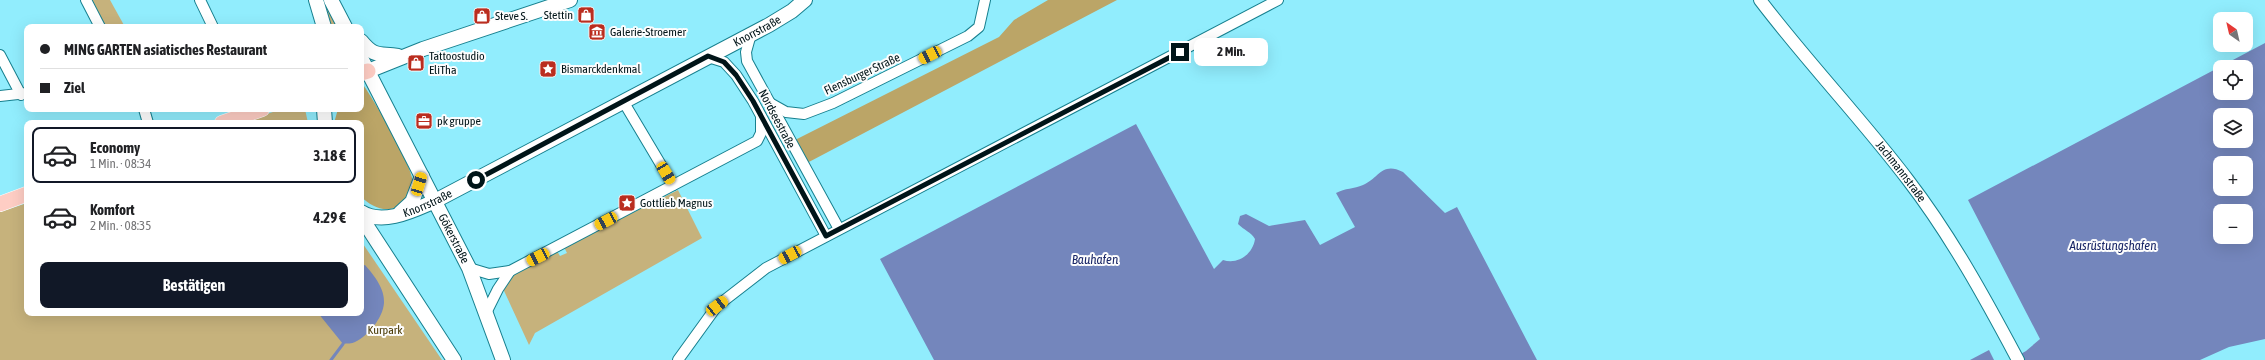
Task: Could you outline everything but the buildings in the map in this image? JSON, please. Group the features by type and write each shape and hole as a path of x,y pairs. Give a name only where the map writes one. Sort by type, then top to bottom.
{"main road":[{"path":"316,0 323,24"},
{"path":"331,0 343,24"},
{"name":"Knorrstraße","path":"364,213 376,217 396,216 435,201 750,34 792,11 805,0"},
{"path":"364,67 403,57 563,1"},
{"path":"364,45 370,52 374,54 403,57"},
{"name":"Gökerstraße","path":"364,69 422,176 469,268 487,311 503,360"},
{"path":"231,120 253,112"},
{"path":"396,216 412,202 422,176"},
{"path":"0,204 24,195"},
{"path":"364,222 454,360"}],"street":[{"path":"86,0 98,24"},
{"path":"200,0 212,24"},
{"name":"Flensburger Straße","path":"770,103 786,112 804,114 833,103 968,36 979,27 985,0"},
{"path":"678,360 717,306 766,268 1278,0"},
{"name":"Jachmannstraße","path":"1760,0 1893,160 1955,248 2018,360"},
{"name":"Nordseestraße","path":"708,56 724,62 736,75 762,117 788,169 801,162 747,61 746,52 750,34"},
{"path":"0,55 24,94 0,96"},
{"path":"623,101 673,185"},
{"path":"469,268 489,274 510,271 757,141 761,133 762,117"},
{"path":"801,162 839,229"},
{"path":"788,169 826,236"},
{"path":"487,311 498,289 510,271"}],"green space":[{"path":"91,0 110,0 123,24 103,24"},
{"path":"322,0 325,0 337,24 328,24 325,7"},
{"path":"273,112 306,112 307,120 249,120"},
{"path":"678,190 702,238 535,333 529,345 499,280 557,251 560,256 567,253 564,247"},
{"name":"Kurpark","path":"24,204 24,316 364,316 364,245 442,360 0,360 0,212"}],"shaded area":[{"path":"1048,0 1117,0 807,163 795,140 999,37 1014,20"},
{"path":"364,86 377,106 408,165 413,185 411,192 404,201 394,208 385,209 376,207 364,200 364,120 335,120 337,112 364,112"}],"water":[{"name":"Ausrüstungshafen","path":"2265,43 2265,339 2229,347 2200,360 2010,360 2026,351 2040,339 1968,200 2213,70 2213,100 2253,100 2253,60 2233,60 2248,52 2253,52 2253,49"},
{"name":"Bauhafen","path":"1136,124 1214,269 1223,260 1234,261 1244,257 1248,254 1254,244 1255,239 1252,235 1238,224 1240,216 1246,214 1269,226 1305,220 1320,245 1355,227 1336,193 1363,185 1385,169 1396,169 1403,172 1445,213 1457,207 1537,360 934,360 880,259"},
{"path":"364,265 381,287 384,298 383,309 381,315 370,331 354,343 343,344 320,316 364,316"},
{"path":"1989,350 1994,360 1970,360"}],"waterway":[{"path":"331,360 343,344"}],"place":[{"name":"Stettin","path":"586,15"},
{"name":"Steve S.","path":"482,16"},
{"name":"Galerie-Stroemer","path":"597,32"},
{"name":"Tattoostudio EliTha","path":"416,63"},
{"name":"Bismarckdenkmal","path":"548,69"},
{"name":"pk gruppe","path":"424,121"},
{"name":"Gottlieb Magnus","path":"627,203"}],"route":[{"path":"476,180 708,56 724,62 736,75 753,101 826,236 1180,52"}]}
